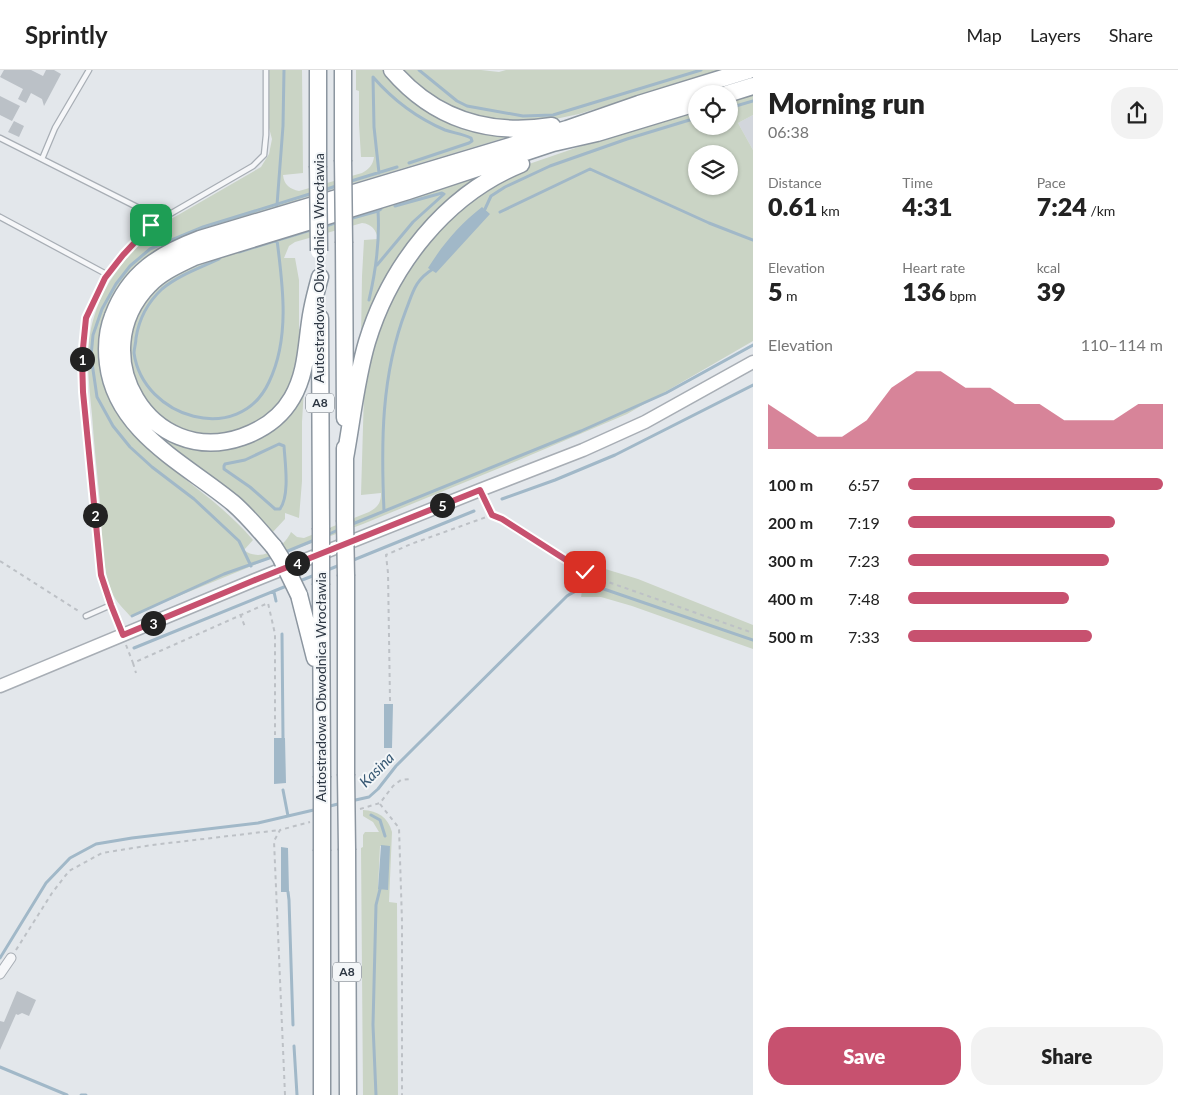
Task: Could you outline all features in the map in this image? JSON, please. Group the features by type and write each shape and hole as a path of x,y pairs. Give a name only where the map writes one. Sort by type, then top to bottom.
{"highway":[{"name":"Autostradowa Obwodnica Wrocławia","path":"318,70 322,1095"},
{"name":"Autostradowa Obwodnica Wrocławia","path":"343,70 348,1095"},
{"path":"392,70 418,95 443,112 474,124 497,128 523,129 550,126 639,104"},
{"path":"321,686 299,594 282,558 253,521 151,441 126,413 117,397 108,371 108,333 116,306 132,281 154,261 200,239 551,134 749,70"},
{"path":"738,91 753,86"},
{"path":"320,277 298,387 282,412 272,421 251,434 239,438 208,442 193,440 167,430 143,410 134,397 125,374 122,344 124,328 130,313 144,291 161,274 194,257 211,251 437,182 554,143 597,133 688,105"},
{"path":"345,458 364,353 374,319 386,293 416,247 449,210 472,191 492,178 511,168 597,133"}],"main road":[{"path":"0,686 255,580 583,450 636,426 753,362"}],"street":[{"path":"0,974 10,958"}],"lane":[{"path":"42,159 55,128 89,70"},
{"path":"123,635 101,575 83,392 82,358 86,318 108,274 123,255 155,222 253,166 264,155 266,135 266,70"},
{"path":"0,138 137,207 155,222"},
{"path":"0,217 108,274"},
{"path":"86,616 111,605"}],"path":[{"path":"480,490 492,515"},
{"path":"390,701 388,573 386,555 492,515 502,519 585,572 753,633"},
{"path":"0,561 86,616"},
{"path":"585,572 589,569"},
{"path":"133,663 268,603 275,634 275,734"},
{"path":"240,614 246,628"},
{"path":"123,635 136,673"},
{"path":"353,811 380,803 393,786 401,780 410,779"},
{"path":"380,803 399,828 402,921 402,1095"},
{"path":"10,958 69,871 102,853 152,844 280,830 316,820"},
{"path":"280,830 274,841 285,1095"}],"shaded area":[{"path":"753,115 753,150 738,123"}],"green space":[{"path":"269,70 302,70 303,173 283,175 288,186 299,191 362,173 373,162 374,157 361,157 359,91 356,90 356,70 385,70 402,89 514,135 300,199 300,202 205,230 162,248 144,260 128,274 115,291 106,312 101,337 100,366 105,387 113,399 179,468 176,472 226,512 253,540 244,550 250,554 257,555 271,552 288,538 291,532 297,537 304,538 369,512 378,504 381,493 361,495 364,393 368,367 381,319 407,269 449,218 510,173 529,164 688,112 688,135 738,135 738,123 753,150 753,341 627,414 363,524 271,558 130,616 113,595 108,582 104,559 88,366 89,341 94,317 112,278 138,246 159,226 261,167 269,154 272,139 269,128"},
{"path":"400,70 481,70 499,72 506,70 723,70 579,114 541,122 519,123 480,119 441,103"},
{"path":"753,75 753,79 734,85 720,85"},
{"path":"753,92 753,115 738,123 738,96"},
{"path":"688,95 688,98 459,169 328,213 282,224 205,249 182,257 167,265 147,280 135,293 126,308 118,331 117,352 121,380 129,397 140,413 154,426 170,436 206,447 225,447 244,443 264,434 280,422 294,406 304,388 302,481 299,518 285,513 285,519 272,533 232,494 170,448 141,422 129,406 120,389 114,370 112,339 120,310 127,297 136,284 159,263 194,244 234,230 316,208"},
{"path":"495,170 454,201 361,339 364,240 378,239 373,228 362,223 295,242 289,246 284,258 295,258 299,280 299,329 303,330 297,366 291,385 282,401 262,419 246,428 212,435 187,430 165,419 149,404 137,385 130,364 130,341 136,318 149,296 165,282 196,265"},
{"path":"602,568 638,579 753,625 753,649 632,606 601,597 581,597 584,578 593,579"},
{"path":"363,810 378,813 388,822 392,832 389,902 397,903 398,1095 363,1095 361,848 363,847 363,835 365,832 379,832 373,822 363,816","holes":["380,846 390,846 378,889"]}],"water":[{"path":"482,207 490,214 436,273 428,268 452,235"},
{"path":"384,704 393,704 392,748 384,748"},
{"path":"274,738 285,738 286,783 274,784"},
{"path":"381,845 390,846 388,890 378,889"},
{"path":"281,847 288,848 289,892 281,892"}],"building":[{"path":"4,70 31,70 43,76 46,70 54,70 61,74 44,106 42,99 31,93 26,103 18,99 23,89 0,77"},
{"path":"0,96 20,106 12,121 0,115"},
{"path":"14,121 24,126 19,137 8,132"},
{"path":"17,991 36,1000 29,1016 22,1013 16,1014 0,1050 0,1021 4,1022"}],"waterway":[{"path":"277,205 283,126 284,70"},
{"path":"419,70 457,101 467,106 523,116 553,115 701,70"},
{"path":"379,173 374,127 373,77 397,101 415,114 445,130 471,138 472,141 469,143 409,163"},
{"path":"738,105 753,101"},
{"path":"485,209 491,196 505,187 550,166 688,120"},
{"path":"348,182 397,167"},
{"path":"500,212 590,169 709,223 753,240"},
{"path":"324,190 339,185"},
{"path":"251,566 239,541 194,499 152,467 130,447 113,426 97,397 91,356 93,335 102,309 116,284 130,266 150,249 203,227 313,193"},
{"path":"377,265 413,222 444,194 395,206"},
{"path":"369,300 377,256 378,211 381,209"},
{"path":"349,219 378,211"},
{"path":"323,227 338,222"},
{"path":"239,252 314,229"},
{"path":"219,259 175,280 157,294 148,305 142,318 137,331 134,353 141,376 155,394 173,408 194,416 215,419 237,414 255,402 269,382 276,365 280,348 283,312 277,240"},
{"path":"384,511 384,409 392,359 413,292 418,282 433,269"},
{"path":"350,525 581,431 666,393 753,345"},
{"path":"502,499 555,480 615,455 753,385"},
{"path":"279,444 284,446 286,487 283,503 280,509 275,509 250,487 224,469 224,466 225,464 245,460 279,444"},
{"path":"351,561 474,511"},
{"path":"327,535 340,529"},
{"path":"283,553 317,539"},
{"path":"132,616 224,574 275,556"},
{"path":"325,571 340,565"},
{"path":"297,582 315,575"},
{"path":"134,648 289,585"},
{"name":"Kasina","path":"351,801 369,797 378,789 396,766 413,749 567,596 578,590 598,587 753,640"},
{"path":"274,592 276,601"},
{"path":"282,634 283,738"},
{"path":"283,790 288,816"},
{"name":"Kasina","path":"326,807 342,803"},
{"name":"Kasina","path":"0,958 46,883 70,858 96,844 258,823 318,809"},
{"path":"371,815 380,820 385,836"},
{"path":"376,1095 373,1025 376,905 380,889"},
{"path":"288,892 293,1025"},
{"path":"294,1046 297,1095"},
{"path":"0,1067 67,1095"},
{"path":"81,1095 86,1095"}],"route":[{"path":"151,225 105,278 86,318 82,358 83,392 101,575 123,635 480,490 492,515 502,519 585,572"}]}
